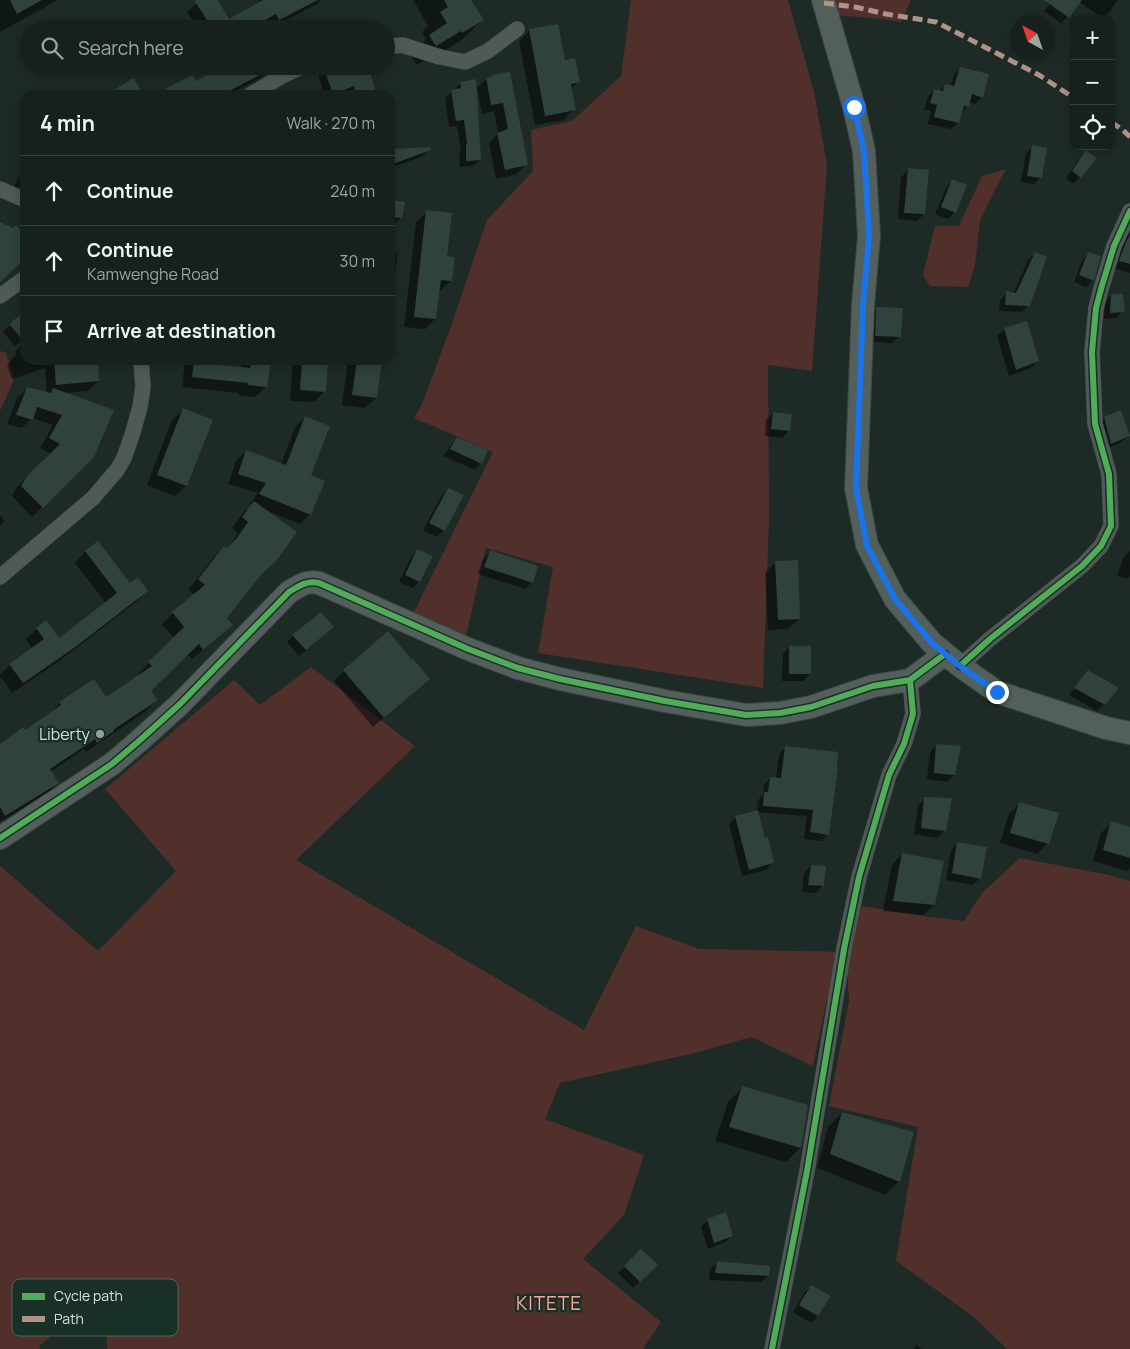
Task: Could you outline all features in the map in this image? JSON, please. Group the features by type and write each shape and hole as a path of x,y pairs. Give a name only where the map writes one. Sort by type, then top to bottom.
{"street":[{"path":"823,0 854,107 864,151 869,236 863,305 856,488 867,546 895,599 945,654 997,692 1106,728 1130,733"},
{"path":"395,46 402,45 440,57 465,62 488,51 517,29"},
{"path":"258,90 284,75"},
{"path":"0,189 20,198"},
{"path":"0,838 112,764 180,704 289,592 298,586 310,582 319,583 518,668 617,691 746,714 780,713 811,707 873,686 910,680 945,654 990,640 1082,566 1101,546 1111,526 1109,474 1095,424 1092,352 1096,308 1101,289 1114,246 1130,211"},
{"path":"0,296 20,282"},
{"path":"0,577 93,498 117,470 124,458 140,407 142,365"},
{"path":"772,1349 809,1162 844,949 859,877 889,775 904,744 914,714 910,680"}],"shaded area":[{"path":"631,0 788,0 814,92 827,165 812,371 768,365 769,518 763,688 538,653 553,567 486,548 466,636 412,616 493,452 414,418 422,404 449,332 487,220 533,171 531,130 572,121 621,76"},
{"path":"831,0 911,0 901,22 835,15"},
{"path":"1006,169 980,220 975,265 968,287 930,286 923,275 935,226 959,226 982,176"},
{"path":"0,351 6,353 14,379 0,411"},
{"path":"311,667 415,746 296,860 584,1030 636,926 699,949 846,952 862,906 964,921 982,893 1020,858 1109,875 1130,881 1130,1349 1007,1349 974,1317 896,1261 918,1127 829,1106 849,1001 846,953 827,999 813,1066 751,1037 699,1052 560,1083 545,1119 644,1155 624,1215 583,1259 661,1322 643,1349 107,1349 107,1336 178,1336 178,1279 12,1279 12,1336 52,1336 39,1346 40,1349 0,1349 0,866 98,951 176,871 105,789 234,680 260,705"}],"building":[{"path":"10,0 42,0 17,14"},
{"path":"194,0 218,0 229,19 263,0 318,0 279,20 276,14 265,20 207,20"},
{"path":"444,0 471,0 484,20 436,46 429,35 447,23 440,12 448,7"},
{"path":"1044,0 1082,0 1069,18"},
{"path":"558,24 565,60 575,58 580,82 571,84 576,110 545,116 529,29"},
{"path":"960,67 989,74 983,98 972,94 969,107 964,106 959,123 934,117 937,105 930,103 934,89 943,91 945,84 954,86"},
{"path":"510,72 528,165 505,170 497,133 508,129 503,103 491,105 486,78 492,77 491,75"},
{"path":"192,75 196,81 207,75 260,75 231,90 164,90"},
{"path":"326,75 371,75 375,90 355,90 354,86 344,90 332,90"},
{"path":"134,78 140,90 113,90"},
{"path":"476,79 481,160 466,161 467,144 464,120 456,121 451,90 461,88 460,82"},
{"path":"1032,145 1047,148 1042,178 1027,176"},
{"path":"430,147 431,150 395,163 395,149"},
{"path":"1086,150 1097,158 1081,178 1072,171"},
{"path":"908,168 929,170 925,214 904,213"},
{"path":"952,179 967,185 956,213 941,207"},
{"path":"395,201 405,202 402,218 395,217"},
{"path":"426,210 452,213 447,256 455,257 452,281 441,280 436,319 414,317"},
{"path":"0,222 13,228 16,225 20,229 20,264 0,282"},
{"path":"1130,234 1130,264 1119,261"},
{"path":"1035,252 1047,257 1030,306 1005,305 1006,291 1016,293"},
{"path":"1088,252 1101,256 1094,281 1079,275"},
{"path":"1111,294 1123,294 1125,312 1110,313"},
{"path":"876,307 903,308 901,337 875,336"},
{"path":"20,315 20,337 9,324"},
{"path":"1027,321 1039,361 1016,370 1004,328"},
{"path":"54,365 98,365 99,381 56,385"},
{"path":"193,365 250,368 250,365 270,365 267,387 192,377"},
{"path":"302,365 328,365 326,392 300,390"},
{"path":"356,365 381,365 377,398 352,395"},
{"path":"27,387 51,393 53,388 114,410 94,457 43,508 21,486 27,476 60,444 49,438 62,415 37,407 33,420 16,415"},
{"path":"183,408 213,420 187,486 157,475"},
{"path":"1121,410 1130,436 1111,444 1104,417"},
{"path":"773,412 792,414 790,431 771,429"},
{"path":"305,416 330,426 311,475 325,481 311,515 259,494 266,483 238,474 246,450 286,465"},
{"path":"457,437 488,450 482,464 450,449"},
{"path":"448,488 464,495 445,531 429,523"},
{"path":"254,501 297,532 277,560 261,575 227,618 233,625 203,650 199,644 151,691 158,700 97,743 95,739 50,769 59,783 5,816 0,807 0,744 23,727 25,730 61,705 59,702 94,679 106,697 152,666 148,662 184,627 172,612 205,585 198,579 224,546 227,548 236,539 248,522 242,517"},
{"path":"98,541 130,583 138,577 148,591 74,648 23,683 9,664 44,639 36,628 46,620 59,638 117,593 85,551"},
{"path":"417,549 433,556 420,582 405,575"},
{"path":"490,550 538,566 533,583 484,567"},
{"path":"798,560 800,619 778,620 775,561"},
{"path":"321,612 334,627 306,650 292,635"},
{"path":"388,631 430,679 384,718 343,670"},
{"path":"789,646 811,646 811,674 789,674"},
{"path":"1088,670 1119,688 1105,705 1074,688"},
{"path":"936,744 961,746 955,775 934,773"},
{"path":"785,746 838,752 838,767 829,835 810,832 813,810 763,806 764,792 768,792 770,777 781,778"},
{"path":"924,797 952,798 946,831 921,828"},
{"path":"1019,802 1059,813 1049,844 1010,833"},
{"path":"758,810 765,838 768,837 774,863 749,870 735,816"},
{"path":"1111,821 1130,827 1130,858 1103,850"},
{"path":"957,842 987,847 981,879 952,873"},
{"path":"902,853 944,861 935,905 893,901"},
{"path":"811,865 826,866 824,886 808,885"},
{"path":"742,1086 808,1105 801,1148 729,1127"},
{"path":"842,1112 914,1132 900,1182 830,1154"},
{"path":"726,1212 733,1236 714,1243 707,1219"},
{"path":"641,1249 658,1265 640,1282 624,1266"},
{"path":"717,1261 770,1266 769,1276 715,1273"},
{"path":"811,1285 831,1296 818,1316 799,1305"}],"marked path":[{"path":"824,3 936,22 1039,75 1070,95"},
{"path":"1115,125 1130,137"}],"cycle path":[{"path":"960,666 990,639 1082,566 1101,546 1111,526 1109,474 1095,424 1092,352 1096,308 1101,289 1114,246 1130,211"},
{"path":"0,838 112,764 180,704 289,592 307,583 319,583 468,649 518,668 560,679 665,701 746,715 780,713 811,707 873,686 910,680 945,654"},
{"path":"772,1349 807,1171 844,949 859,877 889,775 904,744 913,714 910,680"}],"place":[{"name":"Liberty","path":"100,734"}],"district":[{"name":"KITETE","path":"549,1303"}],"route":[{"path":"854,107 864,151 869,236 863,305 856,488 867,546 895,599 932,643 944,654 997,692"}]}
